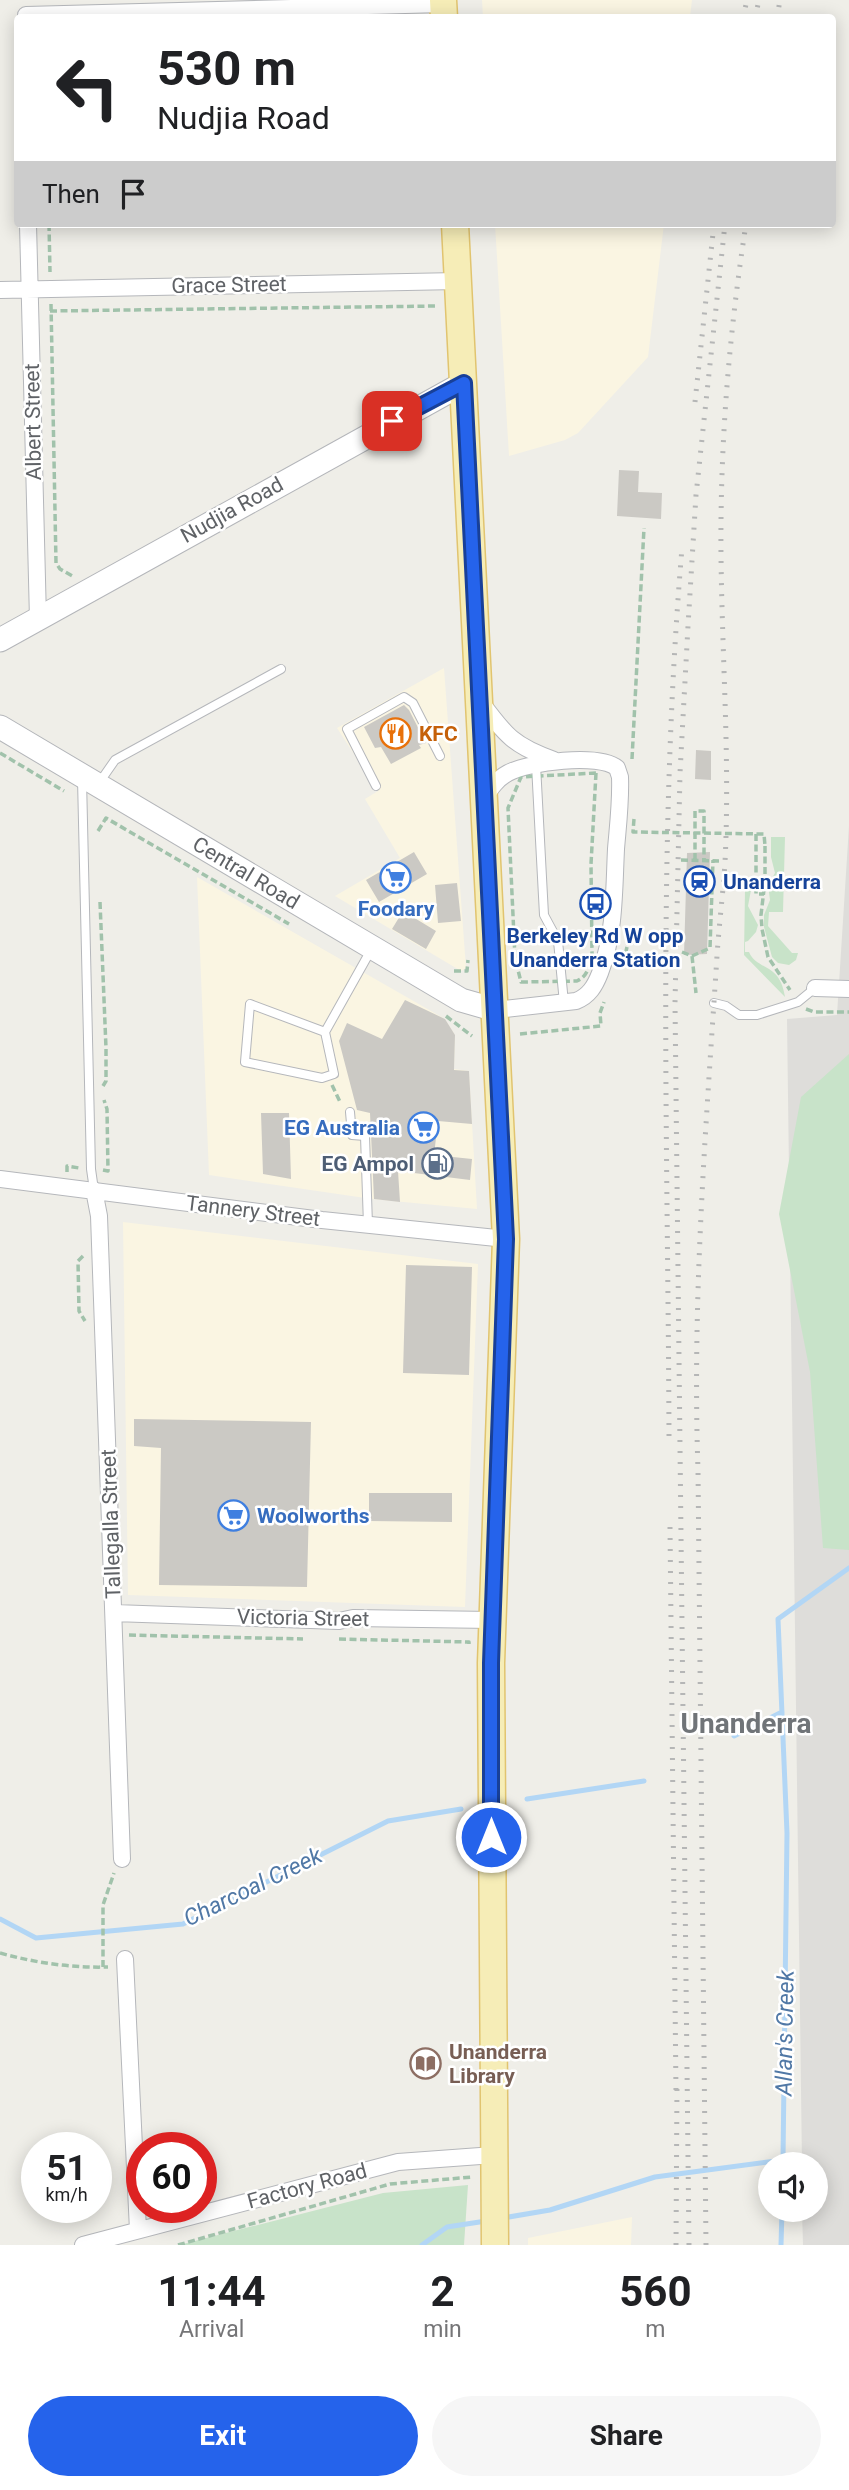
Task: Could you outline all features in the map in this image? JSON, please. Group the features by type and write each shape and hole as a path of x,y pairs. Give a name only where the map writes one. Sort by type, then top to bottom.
{"main road":[{"path":"455,228 506,1239 492,1620 490,1784 495,2241"}],"street":[{"path":"25,11 443,7"},
{"name":"Albert Street","path":"29,228 38,619"},
{"name":"Grace Street","path":"0,290 458,281"},
{"name":"Nudjia Road","path":"0,640 464,383"},
{"path":"480,701 513,741 531,752 557,761 608,763 617,768 620,782 612,916 598,979 587,995 576,1001 496,1010"},
{"name":"Central Road","path":"0,727 461,1000 496,1010"},
{"path":"485,797 505,775 536,771 557,761"},
{"path":"815,988 849,989"},
{"name":"Tannery Street","path":"0,1180 506,1239"},
{"name":"Tallegalla Street","path":"93,1190 99,1216 122,1859"},
{"name":"Victoria Street","path":"114,1613 339,1621 353,1618 492,1620"},
{"path":"126,1963 138,2230"},
{"name":"Factory Road","path":"83,2245 398,2162 494,2155"}],"lane":[{"path":"93,1190 90,781 115,760 281,669"},
{"path":"376,786 347,729 404,697 413,703 440,757"},
{"path":"536,771 544,915 558,941 564,1003"},
{"path":"324,1032 250,1004 246,1062 322,1078 334,1073 324,1032 372,948"},
{"path":"714,1003 747,1016 785,1008 798,1002 815,988"},
{"path":"350,1112 352,1135 365,1136 368,1225"}],"path":[{"path":"49,228 50,272"},
{"path":"51,305 56,564 76,579"},
{"path":"30,312 436,306"},
{"path":"0,753 64,791"},
{"path":"536,771 596,773 591,864 592,954 583,978 577,981 520,982 515,958 508,808 521,777 536,771"},
{"path":"695,860 695,811 704,811 704,860"},
{"name":"Central Road","path":"98,840 98,828 106,818 298,929"},
{"path":"634,819 633,832 764,834 761,925 766,953 798,1002 814,1012 849,1012"},
{"path":"756,834 756,894 764,894"},
{"path":"681,860 719,861"},
{"path":"682,952 692,956 710,948 713,860"},
{"path":"99,889 108,1171 101,1170"},
{"path":"692,956 695,993"},
{"path":"467,971 468,960"},
{"path":"520,1034 601,1026 600,1013 603,1003"},
{"path":"442,1012 471,1036 470,1026"},
{"path":"328,1076 342,1105 350,1112"},
{"path":"67,1166 81,1168"},
{"path":"103,1967 103,1905 107,1889 122,1859"},
{"path":"0,1953 29,1961 83,1968 126,1963"},
{"path":"178,2245 390,2184 472,2177"}],"shaded area":[{"path":"482,0 692,0 690,14 483,14"},
{"path":"495,228 664,228 648,357 578,433 565,440 509,456"},
{"path":"444,668 466,968 461,971 335,896 400,858 365,799 378,791 337,728"},
{"path":"849,826 849,2245 803,2245 802,2222 828,2222 828,2152 802,2152 787,1019 837,1015"},
{"path":"197,877 445,1019 455,1035 454,1069 469,1071 477,1209 372,1199 209,1175"},
{"path":"123,1222 478,1264 465,1607 128,1595"},
{"path":"632,2217 631,2245 528,2245 528,2238"}],"green space":[{"path":"771,837 785,837 783,912 769,912 768,926 792,953 798,953 796,960 789,965 778,963 772,957 764,927 764,915 770,900 768,885 775,873 771,857"},
{"path":"745,890 751,890 748,906 758,925 756,932 745,942 745,952 749,952 757,962 774,972 785,997 744,955"},
{"path":"849,1054 849,1550 823,1548 810,1372 779,1214 801,1097"},
{"path":"468,2185 464,2245 179,2245 383,2193"}],"building":[{"path":"619,470 639,471 638,492 662,493 661,519 617,516"},
{"name":"KFC","path":"404,705 426,743 391,764 381,747 375,748 364,727"},
{"path":"696,750 711,751 711,780 695,779"},
{"name":"Foodary","path":"414,852 427,874 379,902 366,880"},
{"path":"710,852 707,954 684,955 687,853"},
{"path":"457,883 461,921 438,923 435,885"},
{"path":"403,911 436,931 426,949 392,929"},
{"path":"405,1000 445,1019 455,1035 454,1070 469,1071 472,1124 438,1121 434,1155 472,1159 470,1180 398,1171 400,1202 374,1199 370,1113 357,1110 339,1041 347,1023 382,1039"},
{"path":"261,1113 289,1113 291,1179 263,1174"},
{"path":"406,1265 472,1267 469,1375 403,1373"},
{"name":"Woolworths","path":"134,1419 311,1422 307,1587 159,1585 161,1448 134,1446"},
{"path":"369,1493 452,1493 452,1522 369,1521"}],"waterway":[{"name":"Allan's Creek","path":"503,2218 550,2210 655,2177 783,2160 787,1833 778,1619 849,1568"},
{"name":"Charcoal Creek","path":"734,1736 782,1712"},
{"name":"Charcoal Creek","path":"527,1799 644,1781"},
{"name":"Charcoal Creek","path":"0,1919 36,1938 183,1924 388,1821 461,1809"},
{"name":"Allan's Creek","path":"422,2245 447,2227 486,2221"},
{"path":"781,2245 782,2222"}],"railway":[{"path":"744,14 747,0"},
{"path":"756,14 759,0"},
{"path":"778,14 780,0"},
{"path":"695,402 714,228"},
{"path":"689,2245 675,1003 680,773 696,495 725,228"},
{"path":"706,2245 698,1277 725,862 722,472 730,348 745,228"},
{"path":"669,1436 667,881 669,770 682,548"},
{"path":"670,1527 676,2093"},
{"path":"676,2245 677,2084"}],"place":[{"name":"KFC","path":"396,734"},
{"name":"Foodary","path":"396,877"},
{"name":"Unanderra","path":"700,882"},
{"name":"Berkeley Rd W opp Unanderra Station","path":"595,904"},
{"name":"EG Australia","path":"423,1128"},
{"name":"EG Ampol","path":"437,1164"},
{"name":"Woolworths","path":"234,1516"},
{"name":"Unanderra Library","path":"426,2064"}],"district":[{"name":"Unanderra","path":"746,1723"}],"route":[{"path":"392,421 464,383 506,1239 492,1620 491,1837"}]}
